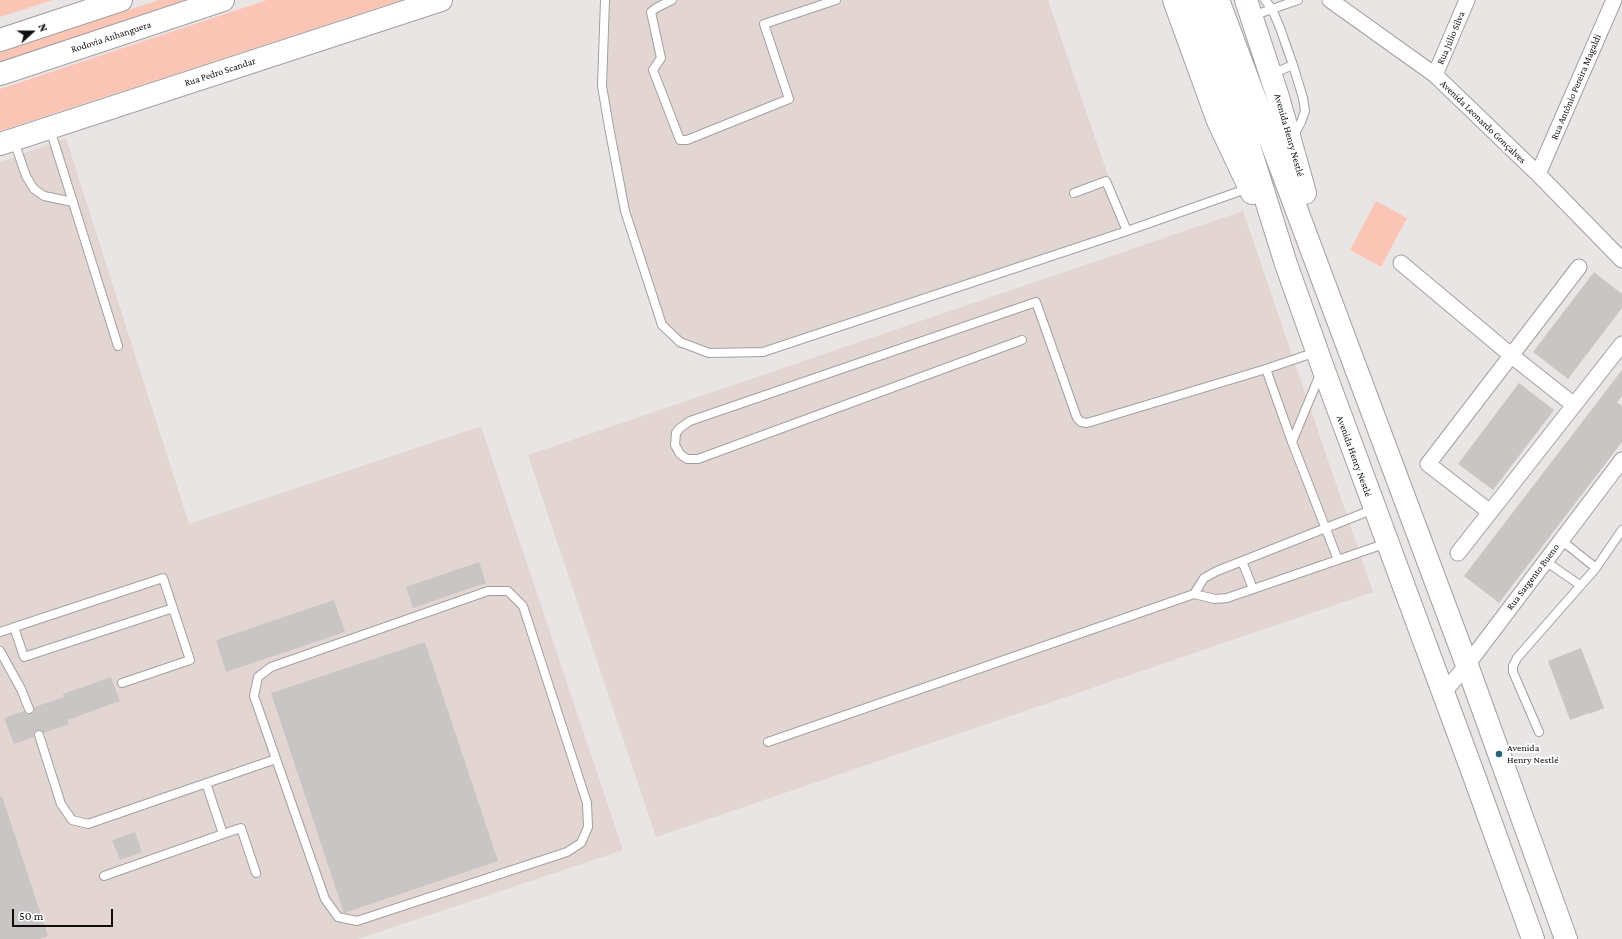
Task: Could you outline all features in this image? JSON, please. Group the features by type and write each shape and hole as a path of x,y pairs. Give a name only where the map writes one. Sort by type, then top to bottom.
{"main road":[{"path":"0,40 121,0"},
{"name":"Rodovia Anhanguera","path":"0,74 223,0"},
{"name":"Rua Pedro Scandar","path":"7,142 441,0"},
{"name":"Avenida Henry Nestlé","path":"1174,0 1218,121 1286,264"},
{"name":"Avenida Henry Nestlé","path":"1196,0 1241,120 1286,264 1320,360 1532,939"},
{"name":"Avenida Henry Nestlé","path":"1218,0 1261,111 1425,556 1467,665 1566,939"},
{"name":"Avenida Henry Nestlé","path":"1249,8 1291,141 1346,341"}],"street":[{"name":"Avenida Leonardo Gonçalves","path":"1330,0 1434,75 1538,174 1622,260"},
{"name":"Rua Júlio Silva","path":"1434,75 1467,0"},
{"name":"Rua Antônio Pereira Magaldi","path":"1538,174 1614,0"},
{"path":"1401,263 1512,356 1574,405"},
{"path":"1490,512 1428,464 1579,267"},
{"path":"1458,553 1622,344"},
{"name":"Rua Sargento Bueno","path":"1443,693 1467,665 1622,460"}],"lane":[{"path":"605,0 602,86 608,127 625,211 662,325 680,342 709,353 763,352 1127,231 1250,187"},
{"path":"672,0 656,8 652,12 661,58 653,70 680,140 687,140 789,99 764,24 836,0"},
{"path":"1265,0 1272,9 1293,65 1303,98 1305,111 1302,122 1291,141"},
{"path":"1249,8 1272,9 1298,0"},
{"path":"1271,74 1293,65"},
{"path":"50,128 118,346"},
{"path":"7,142 34,189 44,196 73,202"},
{"path":"1074,193 1106,181 1127,231"},
{"path":"1022,340 698,459 687,458 680,454 675,445 676,433 690,421 1036,302 1077,418 1081,422 1094,422 1266,369 1320,360 1292,442"},
{"path":"1266,369 1292,442 1338,560"},
{"path":"1194,594 1204,578 1217,571 1374,509"},
{"path":"1539,732 1513,672 1513,666 1517,658 1596,568 1622,530"},
{"path":"1561,540 1596,568"},
{"path":"768,742 1194,594 1215,599 1227,598 1387,544"},
{"path":"1242,561 1253,590"},
{"path":"1545,561 1580,585"},
{"path":"0,632 163,578 190,660 122,683"},
{"path":"488,591 508,591 523,606 587,803 588,827 581,843 567,852 357,921 338,917 325,899 276,759 254,696 258,677 271,667 488,591"},
{"path":"14,627 24,657 173,608"},
{"path":"0,651 21,689 29,709"},
{"path":"39,735 61,804 72,820 88,824 276,759"},
{"path":"206,783 223,834"},
{"path":"104,876 241,828 256,873"}],"shaded area":[{"path":"0,0 53,0 0,17"},
{"path":"159,0 194,0 0,64 0,52"},
{"path":"267,0 402,0 0,131 0,89"},
{"path":"605,0 1048,0 1127,231 763,352 709,353 677,348 662,325 625,211 602,79"},
{"path":"66,138 189,524 481,426 623,850 358,939 0,939 0,162"},
{"path":"1376,201 1407,218 1381,267 1350,250"},
{"path":"1243,211 1373,592 656,837 528,455"}],"building":[{"path":"1594,272 1622,294 1622,308 1568,379 1533,352"},
{"path":"1622,370 1622,396 1617,402 1622,406 1622,442 1499,603 1464,576"},
{"path":"1519,383 1554,410 1493,490 1458,464"},
{"path":"479,562 486,583 413,608 406,587"},
{"path":"334,600 345,632 226,672 216,640"},
{"path":"425,642 498,861 344,913 271,693"},
{"path":"1581,648 1604,708 1570,720 1548,661"},
{"path":"111,677 120,701 68,720 69,724 44,733 41,730 37,730 34,733 34,737 14,744 4,718 24,711 26,714 31,714 34,712 34,707 64,697 63,694"},
{"path":"2,796 48,936 40,939 0,939 0,797"},
{"path":"135,832 142,852 120,860 112,840"}],"place":[{"name":"Avenida Henry Nestlé","path":"1499,754"}]}
